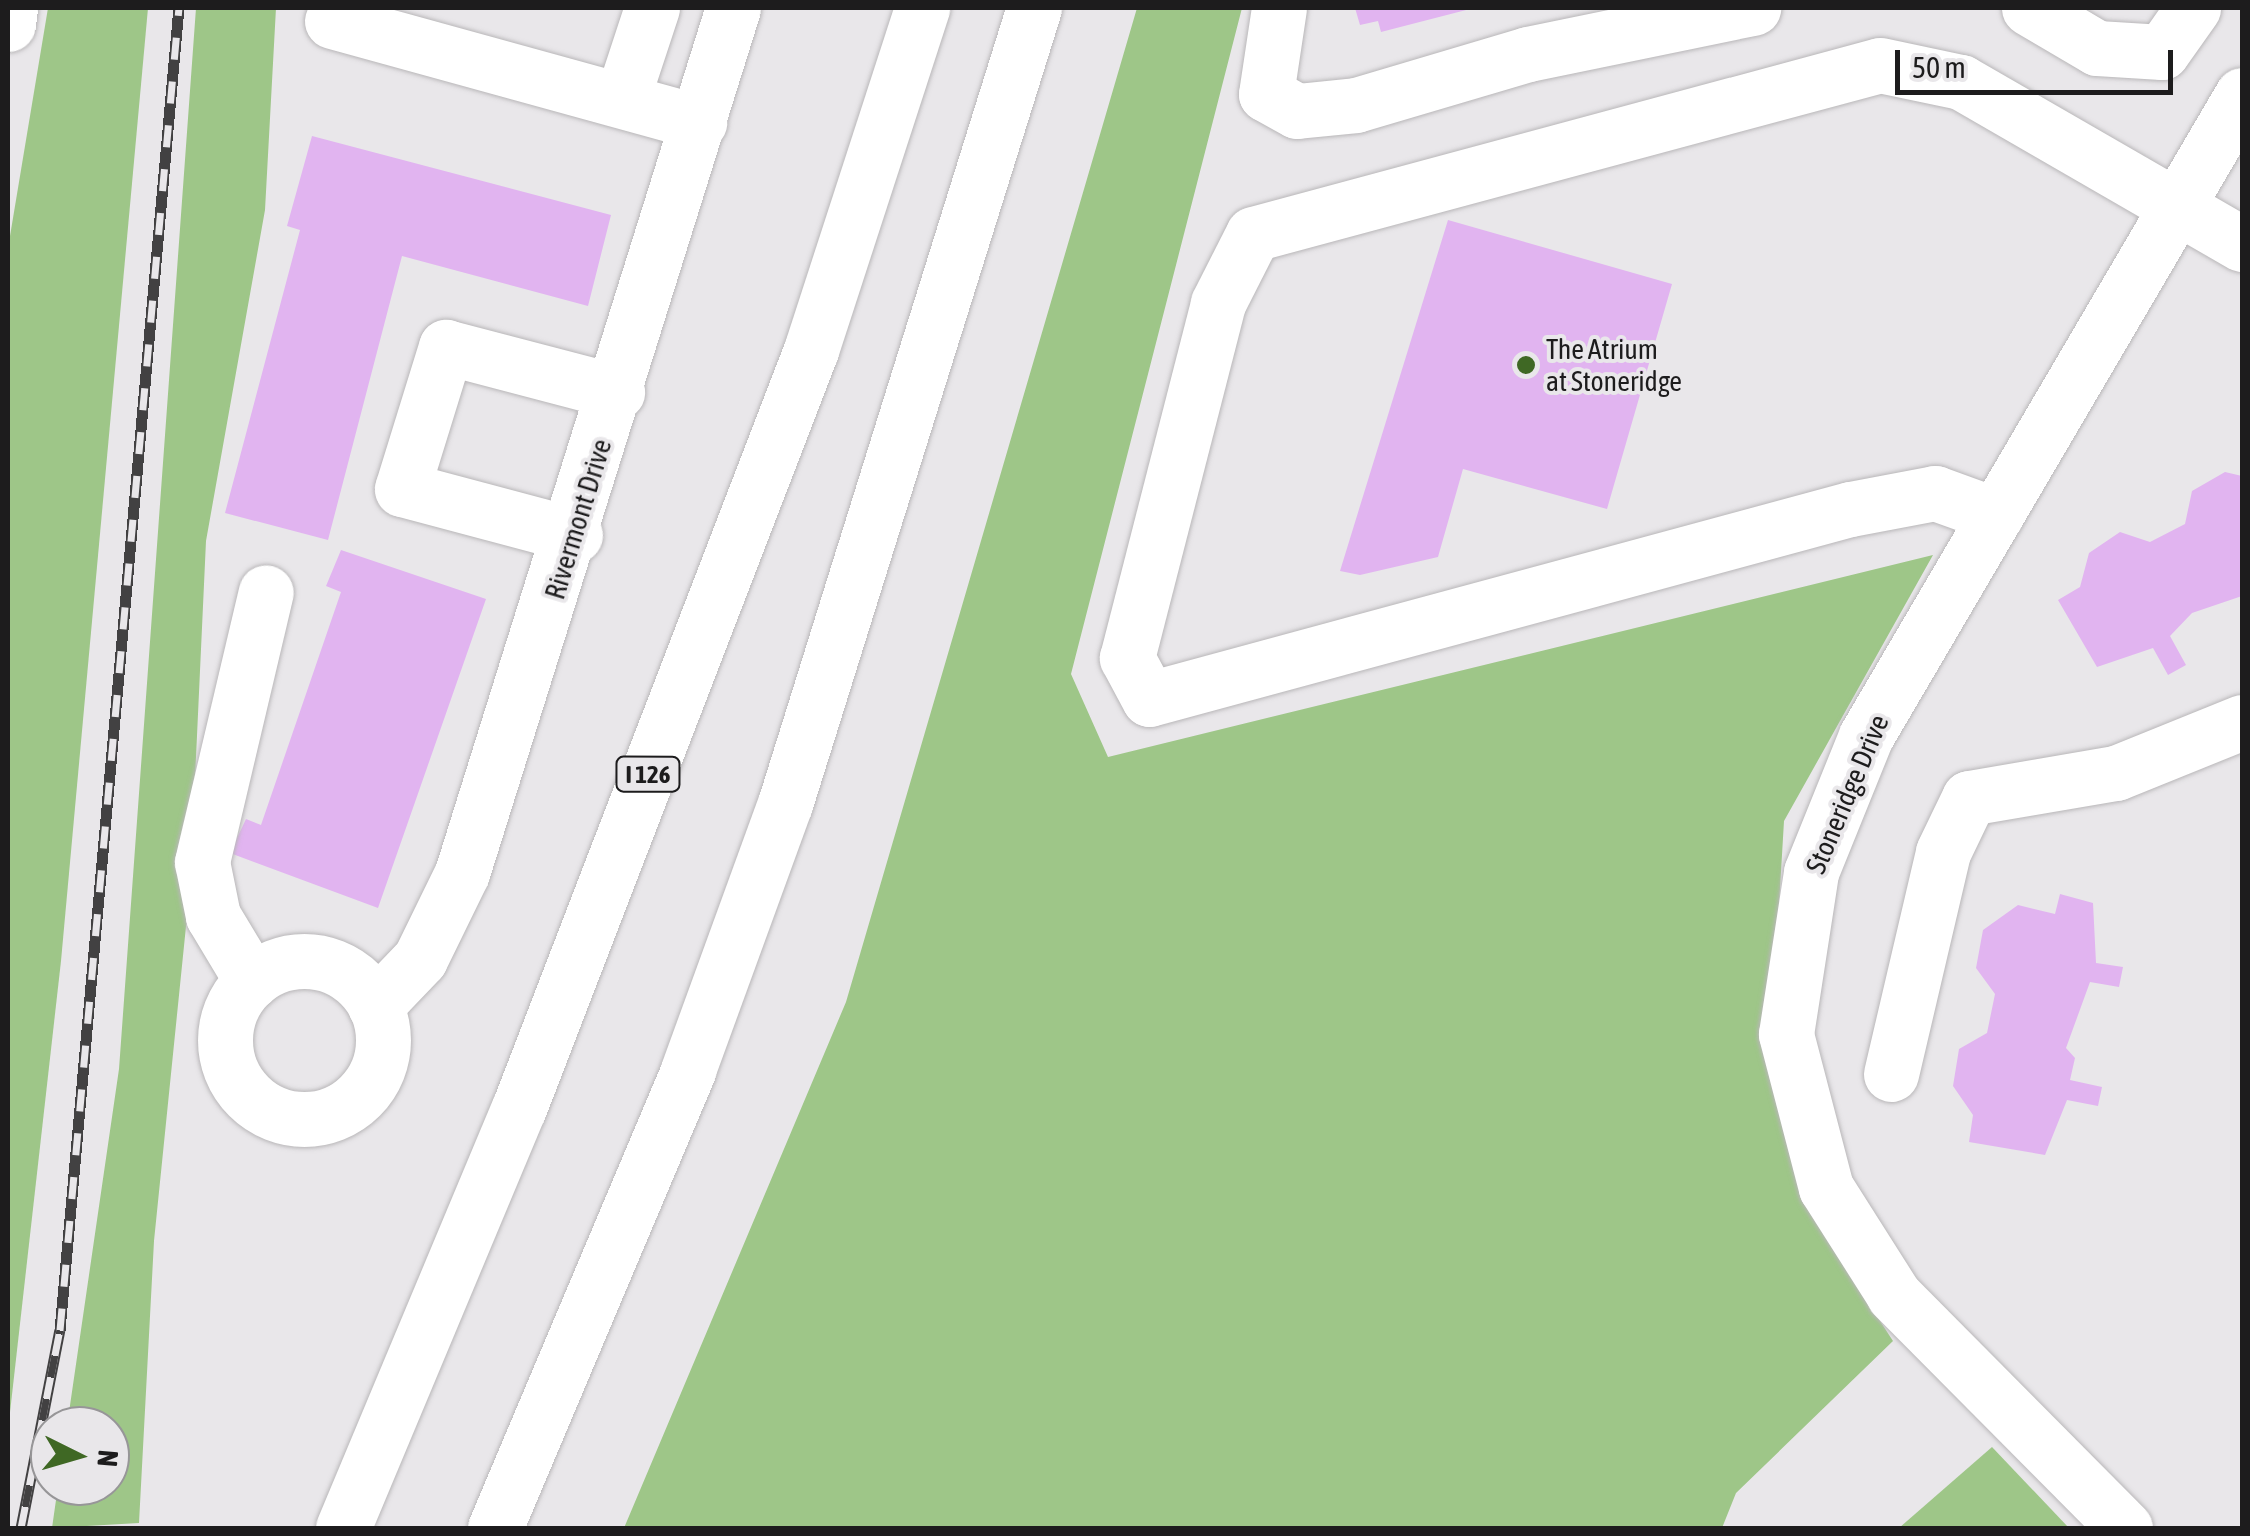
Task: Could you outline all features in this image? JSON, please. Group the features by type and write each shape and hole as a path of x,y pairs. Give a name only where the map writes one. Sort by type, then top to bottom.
{"main road":[{"path":"8,24 10,8"},
{"path":"622,99 652,8"},
{"name":"Rivermont Drive","path":"375,1006 420,959 454,890 575,535 732,8"},
{"name":"I 126","path":"343,1528 519,1108 796,388 922,8"},
{"path":"495,1528 688,1070 785,804 1034,8"},
{"path":"1279,8 1266,94 1297,110 1356,105 1528,54 1752,8"},
{"path":"2029,8 2098,48 2162,52 2193,8"},
{"path":"332,21 699,122"},
{"path":"1996,515 1936,493 1850,509 1149,699 1127,658 1218,302 1253,234 1880,65 1961,82 2242,244"},
{"name":"Stoneridge Drive","path":"2125,1528 1894,1295 1826,1188 1786,1034 1811,872 1866,736 2242,95"},
{"path":"575,535 402,489 446,347 617,392"},
{"path":"252,980 213,916 202,862 266,592"},
{"path":"1891,1074 1943,852 1969,798 2116,773 2242,722"},
{"path":"320,962 342,970 375,1006 382,1032 370,1084 328,1116 288,1117 252,1100 225,1054 234,1001 252,980 272,967 320,962"}],"green space":[{"path":"48,8 148,8 61,961 8,1430 8,248"},
{"path":"196,8 276,8 265,210 206,541 190,887 154,1241 139,1523 52,1528 55,1506 130,1506 130,1406 70,1406 119,1069"},
{"path":"1137,8 1242,8 1071,674 1108,757 1933,555 1784,821 1769,1075 1803,1202 1893,1341 1736,1493 1722,1528 624,1528 846,1002"},
{"path":"1992,1447 2069,1528 1899,1528"}],"building":[{"path":"1355,8 1470,9 1381,32 1378,21 1360,25"},
{"path":"312,136 611,215 588,306 402,256 328,540 225,513 300,230 287,226"},
{"name":"The Atrium at Stoneridge","path":"1448,220 1672,284 1607,509 1463,469 1438,557 1360,575 1340,571"},
{"path":"2225,472 2242,476 2242,596 2192,613 2170,636 2186,665 2168,675 2153,648 2097,667 2058,600 2080,587 2089,553 2120,532 2150,542 2185,524 2192,491"},
{"path":"341,550 486,599 378,908 230,853 246,819 261,825 341,592 326,586"},
{"path":"2060,894 2093,903 2096,963 2123,967 2119,987 2090,982 2066,1048 2075,1058 2070,1080 2102,1087 2098,1106 2067,1100 2045,1155 1969,1142 1973,1115 1953,1086 1959,1049 1987,1033 1995,994 1976,968 1983,930 2018,905 2055,914"}],"railway":[{"path":"21,1528 60,1330 179,8"}],"place":[{"name":"The Atrium at Stoneridge","path":"1526,365"}]}
